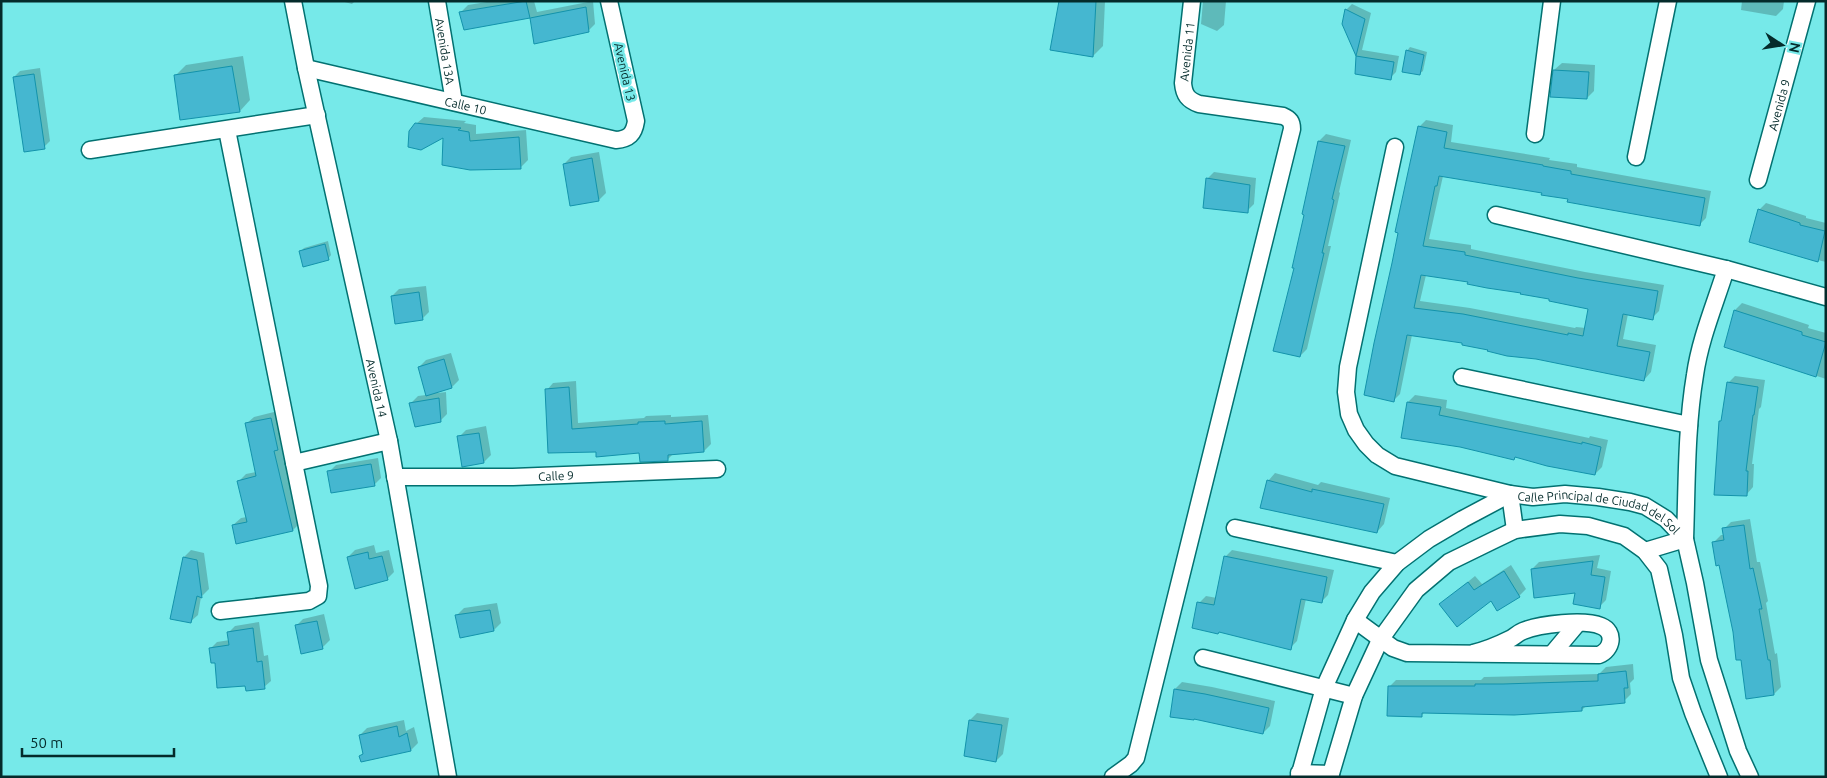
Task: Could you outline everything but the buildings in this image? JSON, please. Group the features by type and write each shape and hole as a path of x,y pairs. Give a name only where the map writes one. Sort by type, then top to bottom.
{"street":[{"name":"Avenida 14","path":"293,1 306,68 389,441 448,777"},
{"name":"Avenida 13A","path":"437,1 454,102"},
{"name":"Avenida 13","path":"609,1 636,122 634,132 626,140"},
{"name":"Avenida 11","path":"1113,777 1136,758 1292,129 1292,123 1283,116 1200,104 1190,101 1184,94 1183,83 1192,1"},
{"path":"1535,134 1552,1"},
{"path":"1636,158 1668,1"},
{"name":"Avenida 9","path":"1758,180 1807,1"},
{"name":"Calle 10","path":"306,68 616,140 626,140"},
{"path":"90,150 317,115"},
{"path":"220,612 309,601 318,596 319,586 227,130"},
{"path":"1395,147 1348,367 1346,392 1349,414 1356,430 1366,444 1377,455 1395,466 1510,494 1515,530"},
{"path":"1496,215 1726,269 1826,297"},
{"path":"1645,551 1685,539 1689,424 1695,374 1707,327 1726,269"},
{"path":"1462,377 1689,424"},
{"path":"294,463 389,441"},
{"name":"Calle 9","path":"395,477 513,477 717,469"},
{"name":"Calle Principal de Ciudad del Sol","path":"1299,775 1324,688 1355,620 1372,592 1397,563 1463,519 1510,494 1533,497 1566,494 1630,502 1645,506 1666,519 1685,539 1708,660 1738,751 1750,777"},
{"name":"Calle Principal de Ciudad del Sol","path":"1330,776 1354,696 1380,640 1416,590 1449,562 1515,530 1560,524 1588,526 1624,536 1645,551 1659,569 1674,635 1681,678 1692,713 1719,777"},
{"path":"1235,528 1397,563"},
{"path":"1355,620 1392,648 1407,653 1599,655 1608,649 1611,640 1606,630 1598,625 1578,623 1550,624 1523,631 1491,648 1473,653"},
{"path":"1552,654 1578,623"},
{"path":"1203,658 1354,696"},
{"path":"1711,758 1738,751"},
{"path":"1299,775 1330,776"}]}
